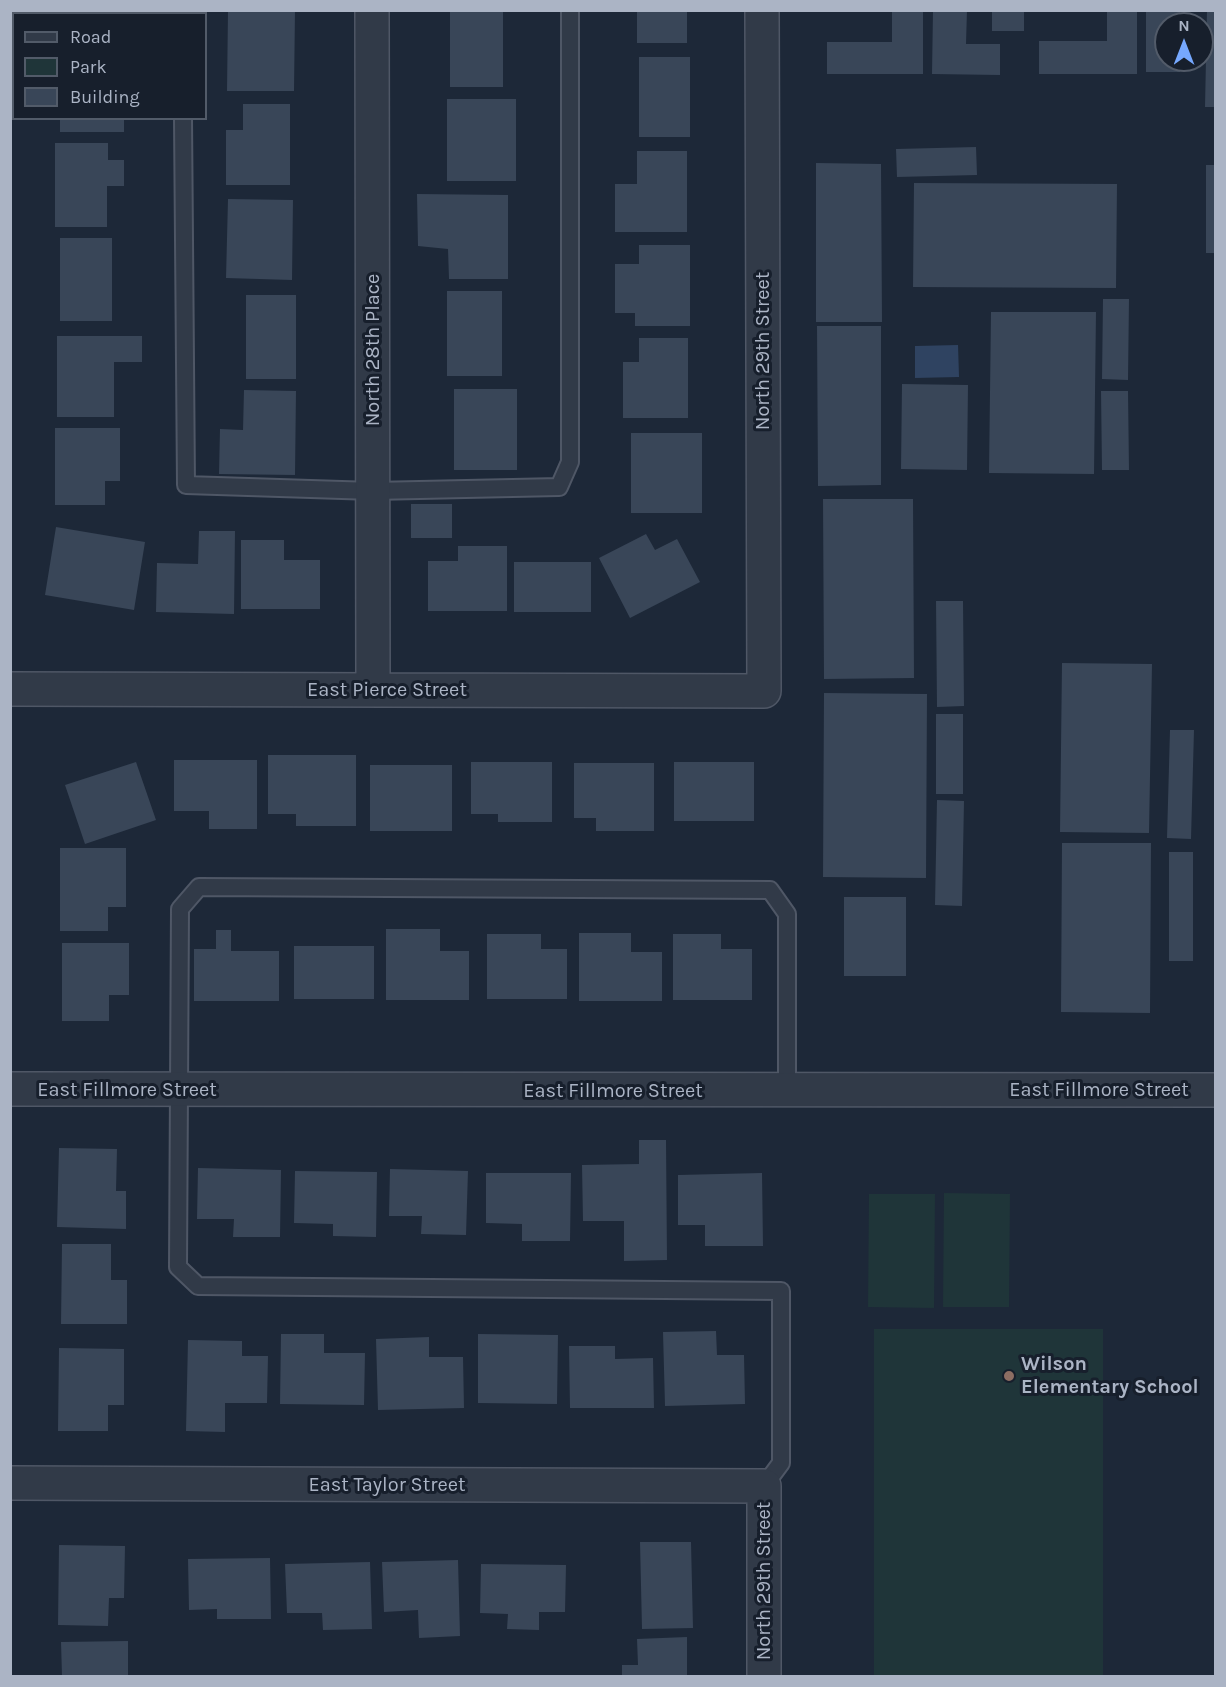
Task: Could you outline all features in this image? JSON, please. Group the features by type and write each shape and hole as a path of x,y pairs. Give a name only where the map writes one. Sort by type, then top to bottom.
{"street":[{"name":"North 28th Place","path":"372,10 373,690"},
{"name":"North 29th Street","path":"762,10 764,691"},
{"name":"East Pierce Street","path":"10,688 764,691"},
{"name":"East Fillmore Street","path":"10,1089 1215,1090"},
{"name":"East Taylor Street","path":"10,1483 764,1486"},
{"name":"North 29th Street","path":"764,1486 764,1677"}],"lane":[{"path":"183,120 186,485 373,491 559,487 570,462 570,10"},
{"path":"764,1486 782,1463 782,1291 198,1286 178,1267 180,909 200,887 770,890 788,914 787,1091"}],"green space":[{"path":"944,1193 1010,1194 1009,1307 943,1307"},
{"path":"869,1194 935,1194 934,1308 868,1307"},
{"path":"874,1329 1103,1329 1103,1676 874,1676"}],"water":[{"path":"958,345 959,377 915,378 915,346"}],"building":[{"path":"56,10 137,10 137,12 56,12"},
{"path":"228,10 295,10 294,91 227,91"},
{"path":"450,10 503,10 503,87 450,87"},
{"path":"637,10 687,10 687,43 637,43"},
{"path":"892,10 923,10 923,74 827,74 827,42 892,42"},
{"path":"933,10 967,10 966,44 1000,44 1000,75 932,74"},
{"path":"992,10 1024,10 1024,31 992,31"},
{"path":"1107,10 1137,10 1137,74 1039,74 1039,41 1107,41"},
{"path":"1146,10 1180,10 1180,12 1154,12 1154,72 1146,72"},
{"path":"1207,10 1216,10 1216,107 1205,107 1206,72 1214,72 1214,12 1207,12"},
{"path":"639,57 690,57 690,137 639,137"},
{"path":"447,99 516,99 516,181 447,181"},
{"path":"243,104 290,104 290,185 226,185 226,130 243,130"},
{"path":"60,120 124,120 124,132 60,132"},
{"path":"55,143 108,143 108,160 124,160 124,186 107,186 107,227 55,227"},
{"path":"976,147 977,175 897,177 896,149"},
{"path":"637,151 687,151 687,232 615,232 615,184 637,184"},
{"path":"816,163 881,164 882,322 816,322"},
{"path":"1206,165 1216,165 1216,253 1206,253"},
{"path":"914,183 1117,184 1116,288 913,287"},
{"path":"417,194 508,195 508,279 449,279 448,249 418,246"},
{"path":"228,199 293,200 292,280 226,278"},
{"path":"60,238 112,238 112,321 60,321"},
{"path":"639,245 690,245 690,326 635,326 635,313 615,313 615,264 639,264"},
{"path":"447,291 502,291 502,376 447,376"},
{"path":"246,295 296,295 296,379 246,379"},
{"path":"1103,299 1129,299 1128,380 1102,379"},
{"path":"991,312 1096,312 1094,474 989,473"},
{"path":"817,326 881,326 881,485 818,486"},
{"path":"57,336 142,336 142,362 114,362 114,417 57,417"},
{"path":"639,338 688,338 688,418 623,418 623,362 639,362"},
{"path":"902,384 968,385 967,470 901,469"},
{"path":"454,389 517,389 517,470 454,470"},
{"path":"244,390 296,391 295,475 219,474 220,429 243,430"},
{"path":"1101,391 1128,391 1129,470 1102,470"},
{"path":"55,428 120,428 120,481 105,481 105,505 55,505"},
{"path":"631,433 702,433 702,513 631,513"},
{"path":"823,499 913,499 914,678 824,679"},
{"path":"411,504 452,504 452,538 411,538"},
{"path":"56,527 145,542 134,610 45,595"},
{"path":"199,531 235,531 234,614 156,612 157,563 198,564"},
{"path":"646,534 655,550 677,539 700,582 630,618 599,558"},
{"path":"241,540 284,540 284,560 320,560 320,609 241,609"},
{"path":"458,546 507,546 507,611 428,611 428,561 458,561"},
{"path":"514,562 591,562 591,612 514,612"},
{"path":"936,601 963,601 964,706 937,707"},
{"path":"1062,663 1152,664 1149,833 1060,832"},
{"path":"824,693 927,694 926,878 823,877"},
{"path":"936,714 963,714 963,794 936,794"},
{"path":"1170,730 1194,730 1191,839 1167,838"},
{"path":"268,755 356,755 356,826 296,826 296,814 268,814"},
{"path":"174,760 257,760 257,829 209,829 209,811 174,811"},
{"path":"136,762 156,820 85,844 65,785"},
{"path":"471,762 552,762 552,822 498,822 498,814 471,814"},
{"path":"674,762 754,762 754,821 674,821"},
{"path":"574,763 654,763 654,831 596,831 596,818 574,818"},
{"path":"370,765 452,765 452,831 370,831"},
{"path":"937,800 964,801 962,906 935,905"},
{"path":"1062,843 1151,843 1150,1013 1061,1012"},
{"path":"60,848 126,848 126,907 108,907 108,931 60,931"},
{"path":"1169,852 1193,852 1193,961 1169,961"},
{"path":"844,897 906,897 906,976 844,976"},
{"path":"386,929 440,929 440,951 469,951 469,1000 386,1000"},
{"path":"216,930 231,930 231,951 279,951 279,1001 194,1001 194,949 216,949"},
{"path":"579,933 631,933 631,952 662,952 662,1001 579,1001"},
{"path":"487,934 541,934 541,949 567,949 567,999 487,999"},
{"path":"673,934 721,934 721,949 752,949 752,1000 673,1000"},
{"path":"62,943 129,943 129,995 109,995 109,1021 62,1021"},
{"path":"294,946 374,946 374,999 294,999"},
{"path":"639,1140 666,1140 667,1260 624,1261 624,1221 583,1221 582,1165 639,1164"},
{"path":"59,1148 117,1149 116,1191 126,1191 126,1229 57,1227"},
{"path":"198,1168 281,1170 280,1237 233,1237 234,1219 197,1219"},
{"path":"390,1169 468,1171 466,1235 421,1234 422,1216 389,1216"},
{"path":"295,1171 377,1172 376,1237 333,1236 333,1224 294,1223"},
{"path":"486,1173 571,1173 570,1241 522,1241 522,1224 486,1223"},
{"path":"762,1173 763,1246 705,1246 705,1225 678,1225 678,1175"},
{"path":"62,1244 111,1244 111,1280 127,1280 127,1324 61,1324"},
{"path":"716,1331 717,1355 744,1355 745,1404 665,1406 663,1332"},
{"path":"281,1334 324,1334 324,1353 365,1353 364,1405 280,1404"},
{"path":"478,1334 558,1335 557,1404 478,1403"},
{"path":"429,1337 429,1357 463,1357 464,1408 378,1410 376,1339"},
{"path":"188,1340 242,1341 242,1356 268,1356 267,1403 225,1403 225,1432 186,1431"},
{"path":"569,1346 615,1346 615,1359 653,1358 654,1408 570,1408"},
{"path":"59,1348 124,1349 124,1405 108,1405 108,1431 58,1431"},
{"path":"640,1542 691,1542 693,1628 642,1629"},
{"path":"59,1545 125,1546 124,1598 109,1598 108,1626 58,1625"},
{"path":"270,1558 271,1619 217,1619 217,1609 189,1610 188,1559"},
{"path":"458,1560 460,1636 419,1638 418,1610 384,1612 382,1562"},
{"path":"370,1562 372,1629 323,1630 322,1613 287,1613 285,1564"},
{"path":"481,1564 566,1565 565,1612 539,1612 539,1630 507,1629 508,1614 480,1613"},
{"path":"687,1637 687,1676 622,1676 622,1665 638,1665 637,1639"},
{"path":"128,1641 128,1676 62,1676 61,1642"}],"place":[{"name":"Wilson Elementary School","path":"1009,1376"}]}
